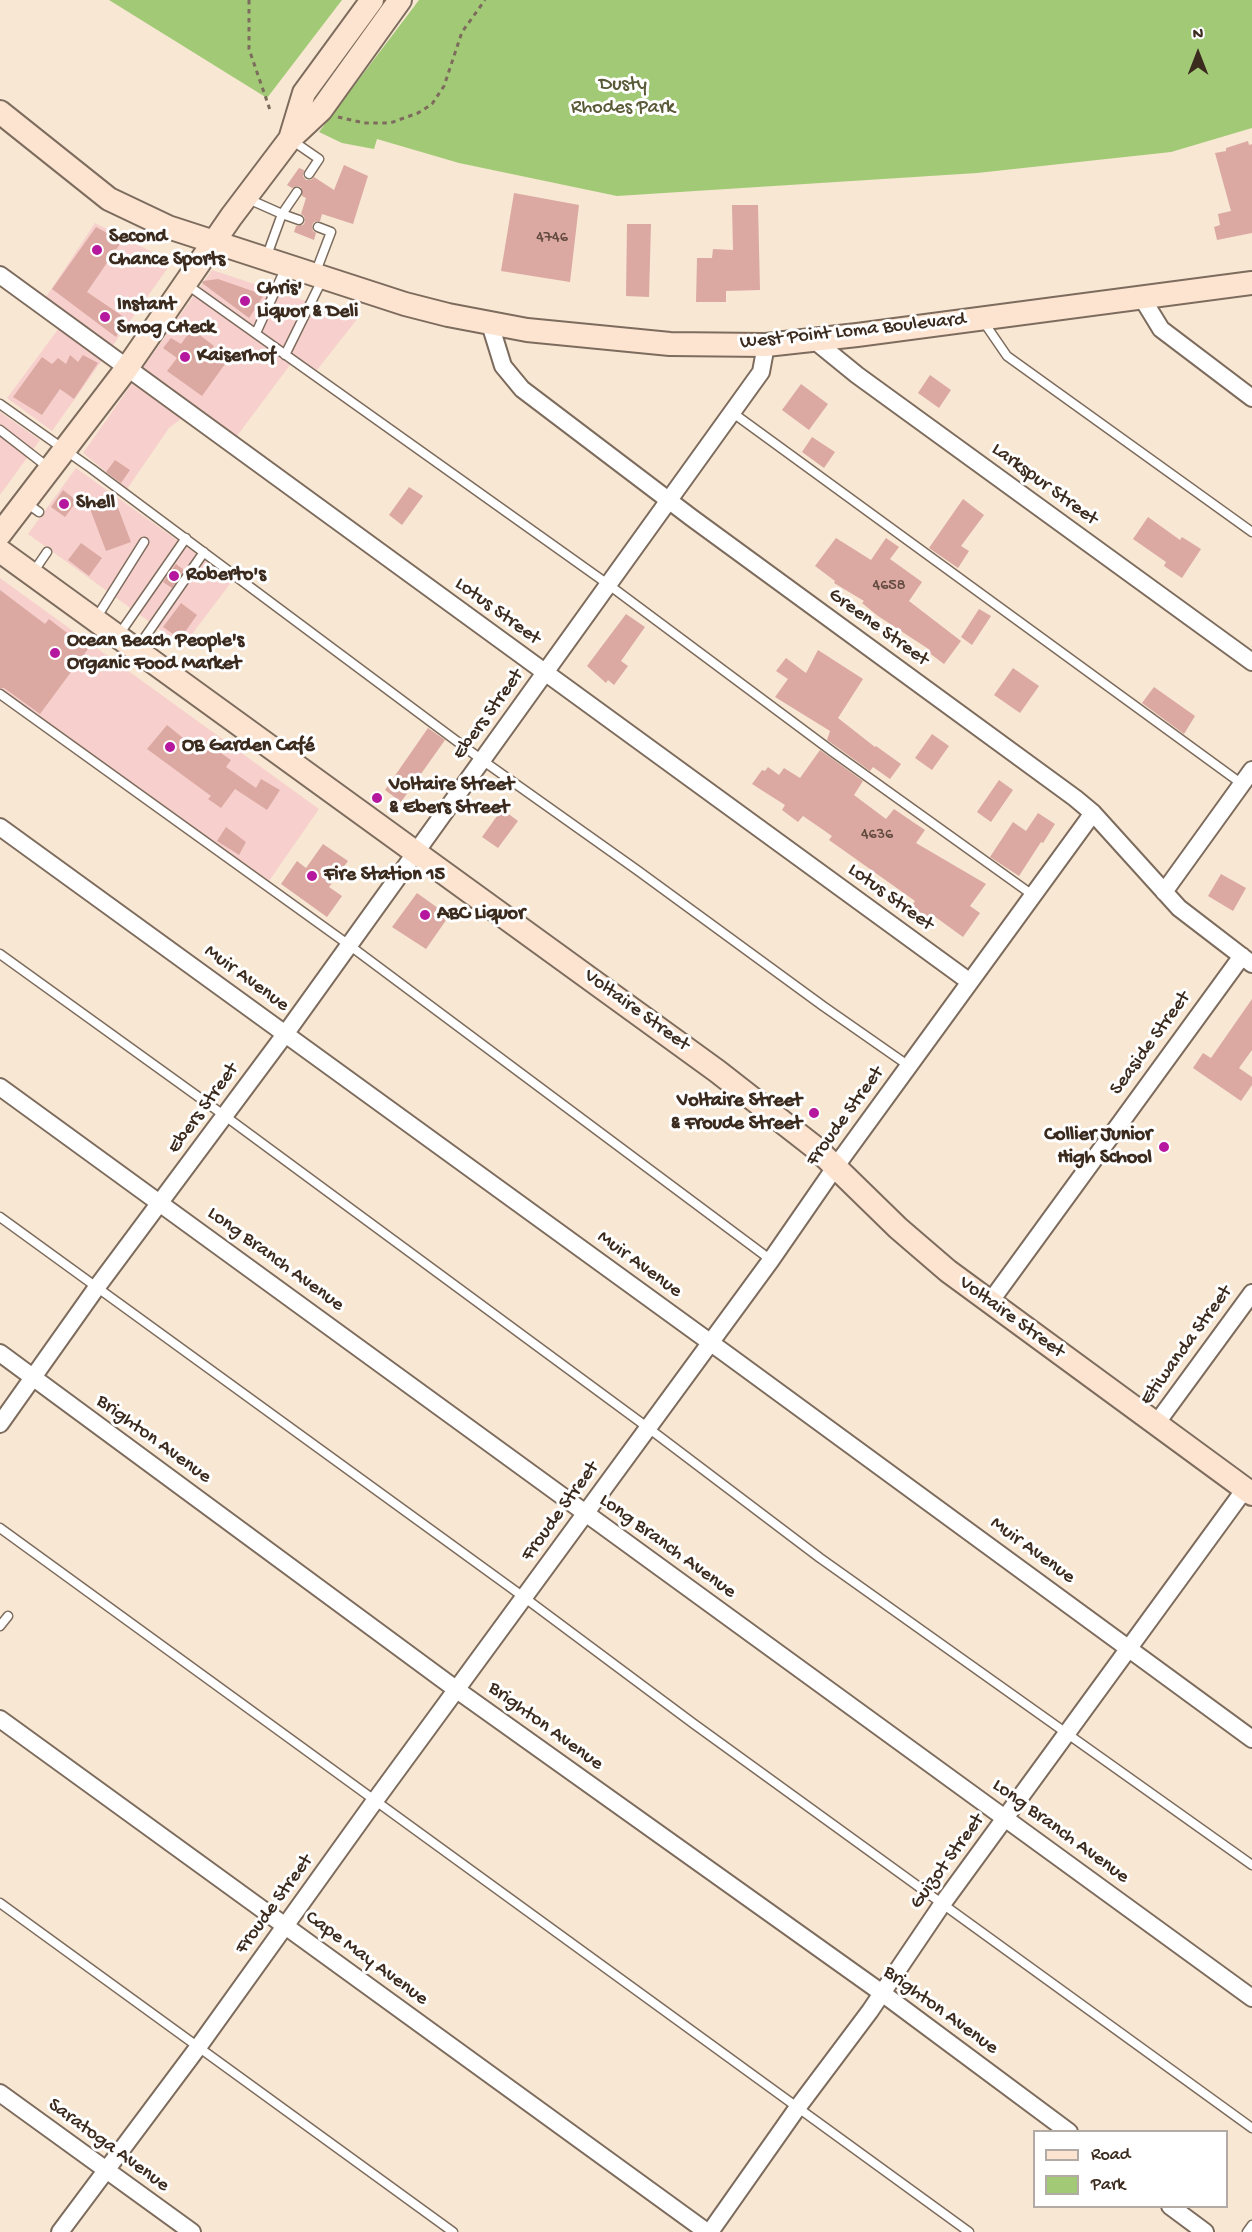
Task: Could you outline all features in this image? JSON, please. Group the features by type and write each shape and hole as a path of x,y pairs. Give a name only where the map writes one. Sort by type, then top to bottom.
{"main road":[{"path":"290,139 304,93 372,0"},
{"path":"0,534 32,507 56,464 127,369 214,241 290,139 321,110 400,0"},
{"name":"West Point Loma Boulevard","path":"0,112 109,199 168,227 319,277 412,305 490,324 612,340 670,344 766,345 1252,283"},
{"name":"Voltaire Street","path":"0,551 717,1071 836,1166 923,1250 1248,1492"}],"street":[{"name":"Lotus Street","path":"0,275 970,982"},
{"path":"1142,298 1161,329 1252,398"},
{"name":"Greene Street","path":"490,324 499,357 514,382 669,501 1076,798 1093,813 1179,908 1247,960"},
{"name":"Larkspur Street","path":"814,340 867,382 1252,662"},
{"name":"Ebers Street","path":"0,1424 97,1287 286,1034 762,372 766,345"},
{"path":"1164,892 1252,770"},
{"name":"Froude Street","path":"60,2232 199,2046 1093,813"},
{"name":"Muir Avenue","path":"0,826 1252,1739"},
{"name":"Seaside Street","path":"990,1302 1247,960"},
{"name":"Long Branch Avenue","path":"0,1087 1252,1998"},
{"name":"Etiwanda Street","path":"1156,1424 1252,1293"},
{"name":"Brighton Avenue","path":"0,1353 457,1690 882,1994 1066,2130"},
{"name":"Guizot Street","path":"709,2232 882,1994 943,1903 1128,1648 1248,1492"},
{"name":"Cape May Avenue","path":"0,1719 709,2232"},
{"name":"Saratoga Avenue","path":"0,2093 192,2232"},
{"path":"1173,2208 1205,2232"}],"lane":[{"path":"290,139 320,159 309,174"},
{"path":"256,333 276,263 282,214 297,192"},
{"path":"246,197 299,220"},
{"path":"285,355 319,277 331,231 318,227"},
{"path":"186,283 609,585 833,752 1034,896"},
{"path":"981,318 1007,356 1252,532"},
{"path":"0,404 56,464"},
{"path":"733,412 1242,784"},
{"path":"0,430 56,464 90,472 186,538 483,760 909,1066"},
{"path":"117,637 186,538"},
{"path":"94,620 144,542"},
{"path":"32,574 47,552"},
{"path":"136,650 204,552"},
{"path":"0,694 349,945 771,1260"},
{"path":"0,954 225,1116 647,1427 820,1558 1252,1865"},
{"path":"0,1217 1252,2128"},
{"path":"0,1528 374,1802 969,2232"},
{"path":"0,1626 8,1616"},
{"path":"0,1903 453,2232"},
{"path":"1247,2232 1252,2225"}],"path":[{"path":"249,0 249,49 270,110"},
{"path":"337,116 364,123 390,123 425,109 439,95 444,86 462,32 485,0"}],"shaded area":[{"path":"95,223 172,262 52,431 7,398 68,316 46,297"},
{"path":"212,270 358,318 317,370 296,357 237,436 197,407 169,428 127,489 83,453"},
{"path":"0,412 40,440 0,495"},
{"path":"76,468 233,580 183,646 28,534"},
{"path":"0,578 319,809 269,881 0,690"}],"green space":[{"path":"109,0 342,0 267,98"},
{"name":"Dusty Rhodes Park","path":"419,0 1252,0 1252,128 1171,152 977,173 617,196 459,163 377,139 374,149 342,143 319,132"}],"building":[{"path":"1248,141 1249,145 1252,144 1252,233 1217,240 1214,227 1220,225 1218,214 1231,211 1215,153 1226,151 1226,148"},
{"path":"344,165 368,176 353,224 322,214 320,221 312,225 316,233 314,240 294,232 296,226 303,225 305,222 301,214 306,198 302,196 301,187 292,188 287,185 299,168 304,170 303,176 306,180 314,177 334,190"},
{"path":"514,193 579,205 570,282 501,271"},
{"path":"732,205 758,205 760,290 726,291 726,302 696,302 697,258 712,258 713,249 733,250"},
{"path":"627,224 651,224 649,297 626,296"},
{"path":"96,227 122,241 87,292 127,319 116,337 52,289"},
{"path":"218,279 264,295 249,318 202,283"},
{"path":"192,329 214,346 209,353 225,364 202,396 167,371 177,358 163,348 171,338 181,344"},
{"path":"70,355 78,362 83,355 98,363 74,399 60,389 42,415 13,397 42,357 52,364 58,358 66,364"},
{"path":"930,375 951,390 939,408 918,393"},
{"path":"801,384 828,404 809,430 782,410"},
{"path":"812,437 835,452 824,468 802,452"},
{"path":"115,460 130,470 121,483 106,472"},
{"path":"409,487 423,496 402,525 389,515"},
{"path":"63,490 77,501 65,517 51,507"},
{"path":"112,492 131,542 106,551 87,501"},
{"path":"963,499 984,515 961,546 969,551 958,568 929,548"},
{"path":"1148,517 1180,540 1182,537 1201,549 1182,578 1164,566 1166,562 1133,539"},
{"path":"836,538 871,560 886,538 899,547 890,559 922,582 909,601 961,641 944,664 928,652 930,650 878,616 862,603 864,601 834,583 835,581 815,566"},
{"path":"81,543 102,558 89,576 68,560"},
{"name":"Roberto's","path":"176,564 184,570 172,588 163,582"},
{"path":"0,590 45,624 49,619 88,649 40,714 4,688 0,688"},
{"path":"181,603 197,615 180,639 163,627"},
{"path":"979,609 991,616 972,645 961,637"},
{"path":"626,614 645,627 621,661 628,666 614,685 608,680 606,683 587,666"},
{"path":"818,650 863,679 838,718 901,764 890,779 873,767 870,771 827,740 830,731 775,697 788,679 776,671 786,658 806,673"},
{"path":"1013,668 1039,686 1020,713 994,695"},
{"path":"1154,687 1195,716 1184,734 1142,703"},
{"path":"167,725 193,746 199,738 231,760 226,767 256,788 261,779 280,790 267,810 235,789 221,808 208,799 211,796 147,749"},
{"path":"428,728 445,740 401,802 385,790"},
{"path":"932,734 949,746 932,770 915,758"},
{"path":"820,750 863,781 854,795 886,819 894,809 925,830 916,843 986,884 970,906 980,913 963,937 934,916 931,920 911,907 915,901 829,840 832,836 803,816 798,822 782,810 785,805 752,784 762,770 765,771 768,767 779,775 784,768 800,778"},
{"path":"999,780 1013,790 991,822 977,812"},
{"path":"502,809 518,821 498,848 482,837"},
{"path":"1038,813 1055,824 1019,876 990,857 1013,822 1026,831"},
{"path":"226,827 246,842 239,855 217,841"},
{"name":"Fire Station 15","path":"323,844 348,861 329,887 342,896 327,917 281,884 297,861 306,868"},
{"path":"1221,874 1246,888 1233,911 1208,896"},
{"path":"417,893 449,916 426,949 392,927"},
{"path":"1252,999 1252,1050 1239,1068 1252,1077 1252,1085 1241,1101 1193,1068 1203,1053 1211,1058"}],"place":[{"name":"Second Chance Sports","path":"97,250"},
{"name":"Chris' Liquor & Deli","path":"245,301"},
{"name":"Instant Smog CHeck","path":"105,317"},
{"name":"Kaiserhof","path":"185,357"},
{"name":"Shell","path":"64,504"},
{"name":"Roberto's","path":"174,576"},
{"name":"Ocean Beach People's Organic Food Market","path":"55,653"},
{"name":"OB Garden Café","path":"170,747"},
{"name":"Voltaire Street & Ebers Street","path":"377,798"},
{"name":"Fire Station 15","path":"312,876"},
{"name":"ABC Liquor","path":"425,915"},
{"name":"Voltaire Street & Froude Street","path":"814,1113"},
{"name":"Collier Junior High School","path":"1164,1147"}]}
